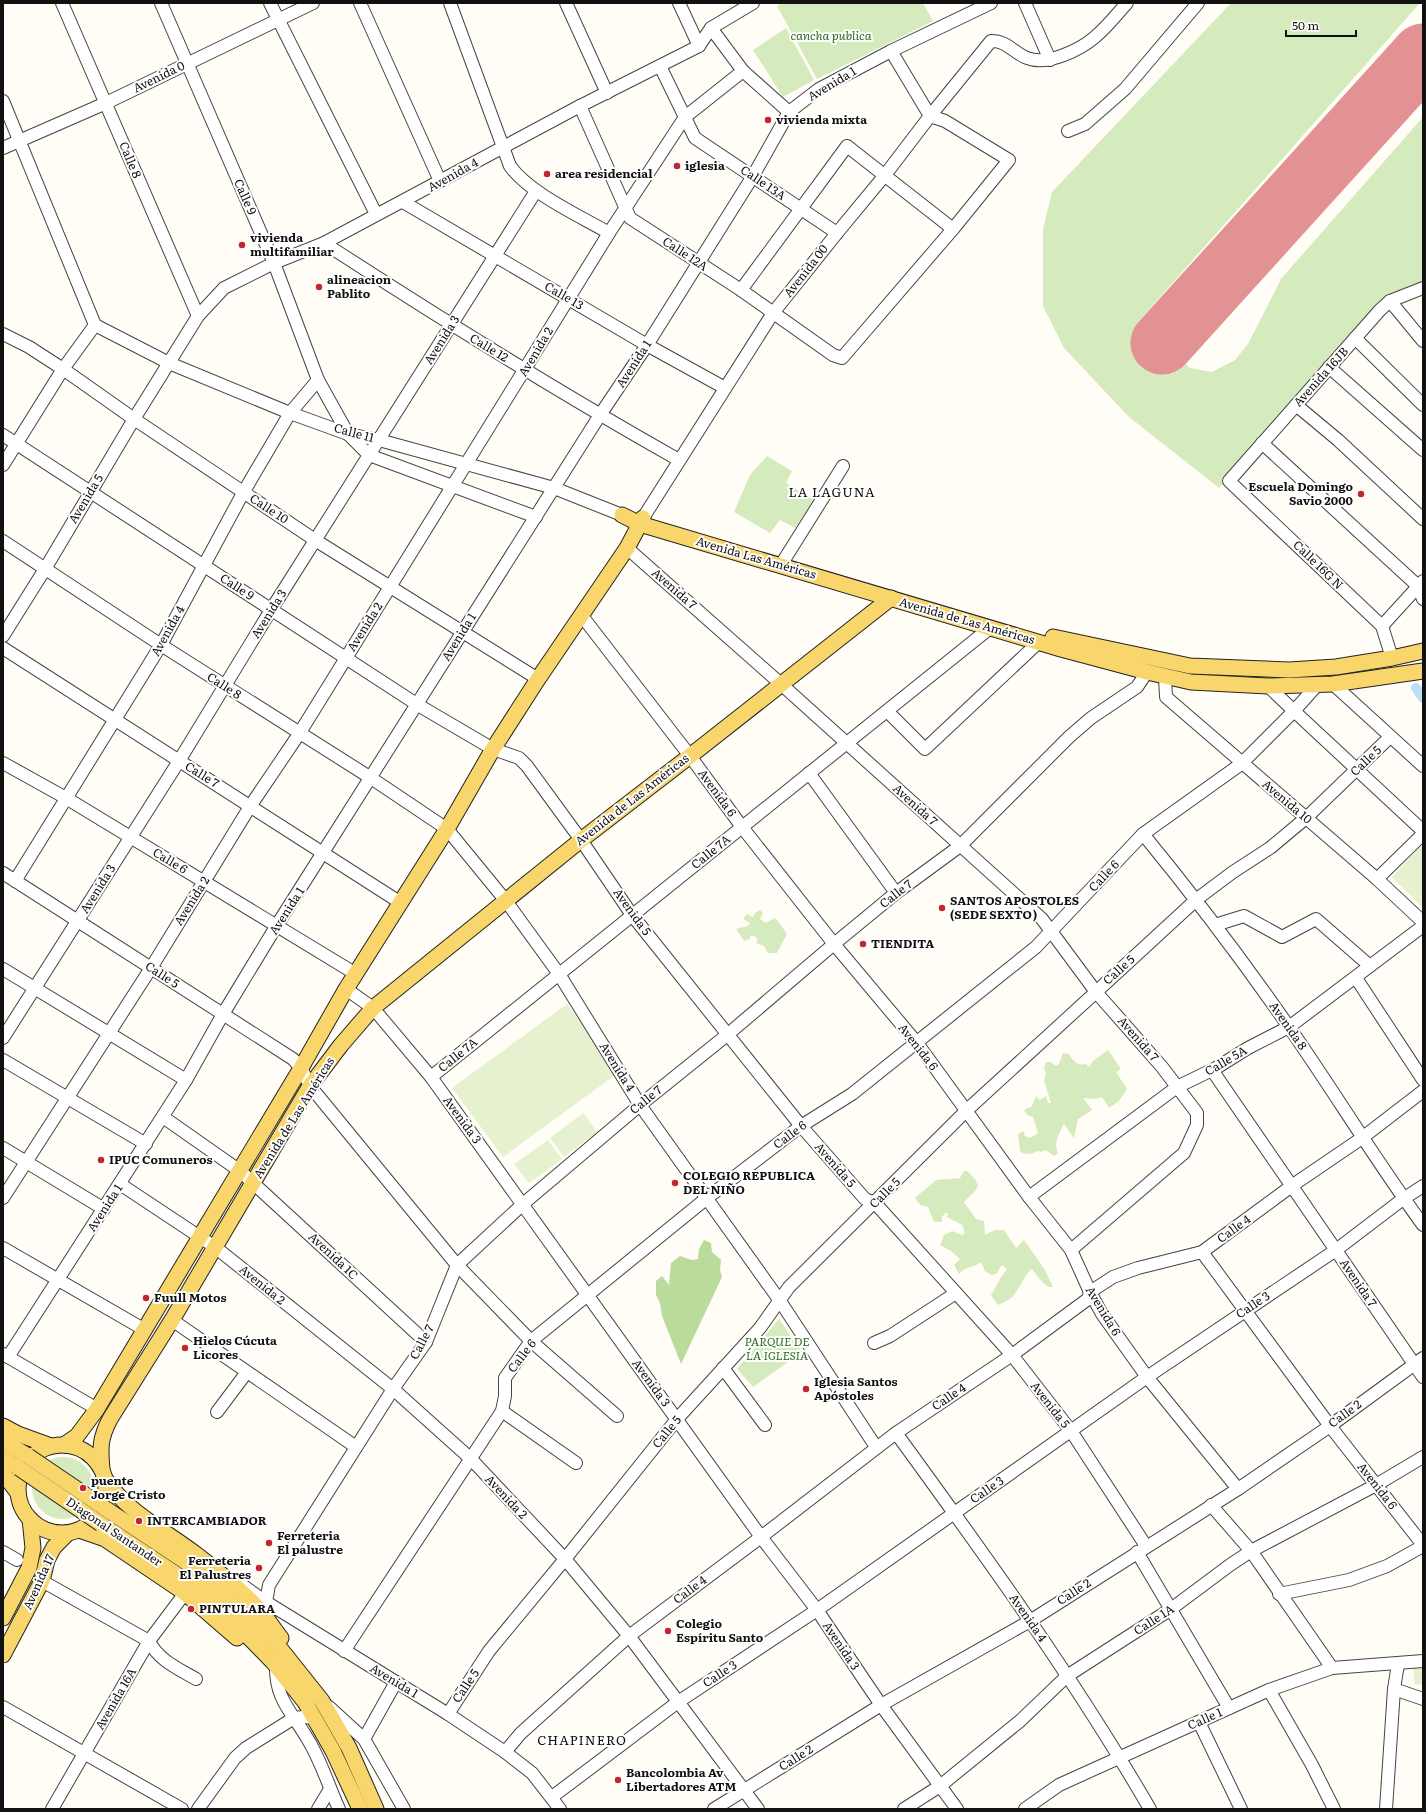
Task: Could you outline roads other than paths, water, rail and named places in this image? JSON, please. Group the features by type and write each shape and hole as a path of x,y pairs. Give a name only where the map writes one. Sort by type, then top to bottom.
{"main road":[{"name":"Avenida de Las Américas","path":"622,515 1042,634 1190,666 1289,670 1336,667 1423,651"},
{"name":"Avenida de Las Américas","path":"57,1445 77,1436 86,1425 240,1171 346,989 447,829 493,749 538,679 627,548 642,521"},
{"name":"Avenida Las Américas","path":"642,521 891,598"},
{"name":"Avenida de Las Américas","path":"104,1475 100,1448 102,1434 172,1320 310,1086 341,1045 373,1008 581,840 891,598 1039,642 1165,677 1191,682 1268,686 1325,684 1423,671"},
{"path":"1397,657 1409,664 1407,674"},
{"path":"3,1426 18,1434 57,1445 75,1447 86,1451 95,1459 115,1493 128,1505 163,1529 215,1569 257,1608 285,1643 303,1677"},
{"path":"3,1442 23,1462"},
{"path":"57,1445 33,1456 26,1463 19,1483 18,1493 20,1502 30,1519 41,1527 54,1532 74,1531 105,1539 184,1593 257,1655 274,1664"},
{"path":"3,1458 23,1462"},
{"name":"Diagonal Santander","path":"23,1462 191,1584 224,1612 274,1664 305,1702 333,1751 360,1809"},
{"name":"Diagonal Santander","path":"23,1462 195,1568 279,1647 322,1701 349,1748 376,1809"},
{"path":"3,1473 18,1493"},
{"path":"74,1531 90,1524 98,1515 106,1499 104,1475"},
{"name":"Avenida 17","path":"3,1618 29,1568 33,1548 30,1519"},
{"name":"Avenida 17","path":"3,1655 42,1581 47,1560 54,1547 74,1531"}],"street":[{"name":"Calle 8","path":"62,3 198,316"},
{"name":"Calle 9","path":"161,3 274,263 318,380 348,434"},
{"path":"270,3 376,214"},
{"name":"Avenida 0","path":"3,148 106,103 313,3"},
{"path":"360,3 440,181"},
{"path":"450,3 510,166 536,191 609,233"},
{"path":"566,3 607,93"},
{"path":"679,3 699,46"},
{"name":"Avenida 4","path":"169,363 198,316 224,288 274,263 324,243 580,106 699,46 711,28 753,3"},
{"name":"Avenida 1","path":"6,1356 58,1281 163,1117 277,925 600,416 647,346 753,176 789,112 819,89 891,51 991,3"},
{"path":"1024,3 1050,60 1079,48 1095,37 1127,3"},
{"path":"1068,131 1086,124 1126,89 1198,3"},
{"path":"711,28 742,71 789,112"},
{"name":"Avenida 00","path":"642,521 679,460 773,313 885,175 930,116 992,41 1001,42 1028,58 1050,60"},
{"path":"741,290 847,146 953,229 1009,160 945,121 930,116 891,51"},
{"name":"Calle 13A","path":"660,66 695,138 837,233"},
{"name":"Avenida 2","path":"3,1198 151,968 251,805 300,734 390,587 468,464 609,233 685,118 742,71"},
{"path":"3,101 95,325 63,369 3,466"},
{"name":"Calle 12A","path":"580,106 627,207 630,218 741,290 833,356 842,358 953,229"},
{"name":"Avenida 3","path":"3,1038 179,761 271,610 536,191"},
{"name":"Calle 13","path":"403,202 647,346 725,388"},
{"name":"Calle 12","path":"324,243 451,326 600,416 679,460"},
{"name":"Avenida 16JB","path":"1229,481 1329,367 1390,301 1423,288"},
{"path":"1390,301 1423,341"},
{"name":"Calle 11","path":"95,325 169,363 290,413 348,434 378,440 554,488 622,515"},
{"name":"Calle 10","path":"3,334 63,369 243,493 315,540 538,679"},
{"path":"1355,338 1423,405"},
{"name":"Avenida 5","path":"3,636 169,363"},
{"path":"1329,367 1423,450"},
{"name":"Avenida 4","path":"15,881 161,645 243,493 290,413 318,380"},
{"path":"1296,405 1338,440 1423,519"},
{"path":"348,434 369,455 536,517"},
{"name":"Calle 9","path":"3,435 271,610 418,704 493,749"},
{"path":"1262,443 1420,584 1423,599"},
{"path":"784,560 843,466"},
{"name":"Calle 16G N","path":"1229,481 1382,626 1397,657"},
{"name":"Calle 8","path":"3,540 161,645 371,778 447,829"},
{"name":"Avenida 7","path":"627,548 781,684 1042,919 1096,992 1162,1067 1197,1113 1197,1125 1184,1153 1071,1250"},
{"path":"1382,626 1420,584"},
{"name":"Avenida 6","path":"582,616 690,756 742,827 834,944 917,1043 1029,1197 1071,1250 1090,1292 1102,1314 1147,1377 1238,1489"},
{"name":"Calle 7A","path":"431,1076 990,628"},
{"path":"887,710 925,749 1039,642"},
{"name":"Calle 7","path":"3,648 179,761 251,805 401,903"},
{"name":"Calle 7","path":"268,1622 266,1602 269,1585 393,1389 426,1342 457,1264 523,1204 640,1105 727,1035 896,893 960,846 1069,737 1092,718 1137,687 1147,672"},
{"name":"Avenida 10","path":"1165,677 1166,697 1241,764 1377,879 1423,922"},
{"path":"1325,684 1423,766"},
{"name":"Calle 6","path":"344,1651 502,1411 505,1396 505,1378 531,1341 707,1198 801,1126 852,1094 1036,947 1143,834 1241,764 1325,684"},
{"path":"1268,686 1423,832 1377,879"},
{"name":"Calle 5","path":"448,1714 489,1651 565,1560 677,1418 760,1328 789,1287 967,1110 1197,899 1233,872 1270,848 1306,818 1390,737"},
{"name":"Avenida 5","path":"493,749 510,753 523,762 581,840 632,915 801,1126 865,1199 875,1203 1012,1355 1071,1431 1141,1549 1171,1609 1229,1708"},
{"name":"Calle 6","path":"3,763 66,798 356,974"},
{"path":"809,773 896,893"},
{"name":"Avenida 4","path":"447,829 506,901 559,974 640,1105 780,1301 876,1447"},
{"name":"Avenida 8","path":"1143,834 1197,899 1289,1027 1362,1138 1423,1225"},
{"name":"Calle 5","path":"3,873 293,1059 301,1068 310,1086 457,1264 531,1341 617,1416"},
{"path":"1215,925 1244,916 1282,937 1316,919 1370,966"},
{"name":"Calle 5A","path":"1029,1197 1177,1087 1212,1070 1248,1048 1289,1027 1423,926"},
{"path":"3,969 186,1080"},
{"path":"1356,978 1423,1080"},
{"name":"Avenida 3","path":"346,989 373,1008 431,1076 761,1537 817,1610 881,1705 957,1809"},
{"path":"3,1060 146,1144"},
{"name":"Avenida 7","path":"1212,1070 1293,1185 1336,1250 1418,1361 1423,1377"},
{"name":"Calle 4","path":"505,1752 521,1733 629,1636 761,1537 876,1447 1012,1355 1088,1299 1090,1292 1113,1277 1202,1252 1293,1185 1362,1138 1423,1091"},
{"name":"Avenida 1C","path":"163,1117 240,1171 426,1342"},
{"path":"3,1148 104,1209"},
{"name":"Avenida 2","path":"120,1184 201,1236 393,1389 471,1459 565,1560 629,1636 758,1809"},
{"name":"Calle 3","path":"552,1797 678,1702 817,1610 1147,1377 1336,1250 1404,1198 1423,1186"},
{"path":"3,1248 145,1330"},
{"name":"Avenida 6","path":"1202,1252 1330,1426 1423,1545"},
{"path":"874,1343 890,1336 956,1293"},
{"path":"172,1320 356,1447"},
{"path":"6,1356 92,1406"},
{"name":"Calle 2","path":"714,1809 881,1705 1030,1621 1210,1505 1238,1489 1330,1426 1418,1361"},
{"path":"723,1368 765,1425"},
{"path":"217,1412 247,1372"},
{"path":"502,1411 576,1463"},
{"name":"Avenida 4","path":"896,1433 1030,1621 1120,1757 1150,1809"},
{"name":"Calle 1A","path":"904,1809 940,1786 1020,1721 1067,1676 1171,1609 1251,1551 1376,1485 1423,1457"},
{"path":"1210,1505 1251,1551 1279,1594 1332,1668"},
{"path":"1279,1594 1349,1580 1387,1566 1423,1545"},
{"path":"3,1552 16,1560"},
{"name":"Avenida 1","path":"215,1569 229,1576 266,1602 344,1651 448,1714 505,1752 532,1773 560,1809"},
{"path":"42,1581 149,1641 157,1653 196,1679"},
{"name":"Avenida 16A","path":"52,1809 149,1641 184,1593"},
{"name":"Calle 1","path":"1025,1809 1058,1785 1268,1690 1332,1668 1422,1661"},
{"path":"274,1664 277,1687 294,1718 308,1738 339,1809"},
{"path":"1386,1809 1394,1688 1398,1664"},
{"path":"364,1739 396,1682"},
{"path":"1394,1688 1423,1699"},
{"path":"1268,1690 1312,1765 1334,1809"},
{"path":"322,1701 364,1739 404,1809"},
{"path":"3,1707 182,1809"},
{"path":"198,1809 246,1748 294,1718 314,1718"},
{"path":"1199,1722 1241,1809"},
{"path":"318,1809 330,1789"}],"waterway":[{"path":"1416,688 1423,698"}],"place":[{"name":"vivienda mixta","path":"768,120"},
{"name":"iglesia","path":"677,166"},
{"name":"area residencial","path":"547,174"},
{"name":"vivienda multifamiliar","path":"242,245"},
{"name":"alineacion Pablito","path":"319,287"},
{"name":"Escuela Domingo Savio 2000","path":"1361,494"},
{"name":"SANTOS APOSTOLES (SEDE SEXTO)","path":"942,908"},
{"name":"TIENDITA","path":"863,944"},
{"name":"IPUC Comuneros","path":"101,1160"},
{"name":"COLEGIO REPUBLICA DEL NIÑO","path":"675,1183"},
{"name":"Fuull Motos","path":"146,1298"},
{"name":"Hielos Cúcuta Licores","path":"185,1348"},
{"name":"Iglesia Santos Apóstoles","path":"806,1389"},
{"name":"puente Jorge Cristo","path":"83,1488"},
{"name":"INTERCAMBIADOR","path":"139,1521"},
{"name":"Ferreteria El palustre","path":"269,1543"},
{"name":"Ferreteria El Palustres","path":"259,1568"},
{"name":"PINTULARA","path":"191,1609"},
{"name":"Colegio Espíritu Santo","path":"668,1631"},
{"name":"Bancolombia Av Libertadores ATM","path":"618,1780"}],"district":[{"name":"LA LAGUNA","path":"832,492"},
{"name":"CHAPINERO","path":"582,1740"}],"park label":[{"name":"cancha publica","path":"831,36"},
{"name":"PARQUE DE LA IGLESIA","path":"777,1349"}]}
